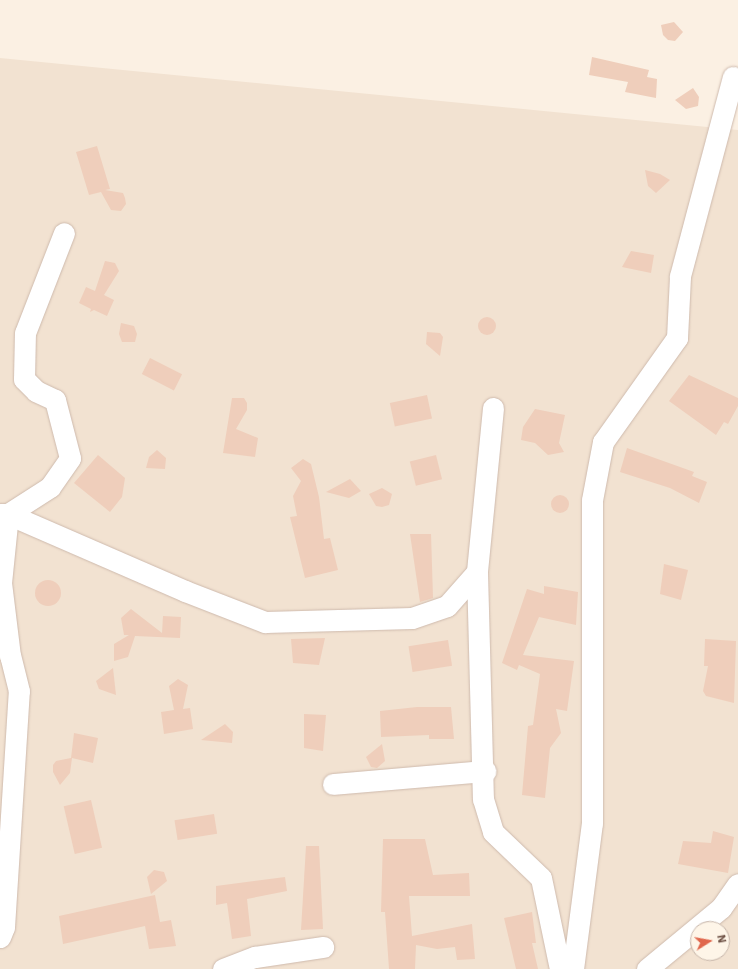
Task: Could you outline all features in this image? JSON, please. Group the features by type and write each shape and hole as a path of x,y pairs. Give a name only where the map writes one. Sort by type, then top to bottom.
{"street":[{"path":"573,969 592,823 592,500 603,442 677,338 680,276 733,77"},
{"path":"4,514 50,487 70,458 55,400 36,391 24,379 26,333 64,233"},
{"path":"493,408 477,572 485,771 484,799 488,821 493,832 541,878 560,969"},
{"path":"4,514 185,591 266,622 412,618 447,606 477,572"},
{"path":"0,937 4,919 19,691 10,656 1,582 4,514"},
{"path":"333,784 485,771"},
{"path":"647,969 721,908 738,884"},
{"path":"223,969 254,957 323,948"}],"shaded area":[{"path":"0,58 738,130 738,969 0,969"}],"building":[{"path":"674,22 683,32 675,41 668,40 663,35 661,25"},
{"path":"592,57 649,70 647,77 657,79 656,98 625,92 628,82 589,75"},
{"path":"693,88 699,97 698,106 686,109 675,100"},
{"path":"97,146 110,189 105,190 123,193 125,198 126,204 121,211 111,210 101,192 89,195 76,152"},
{"path":"645,170 660,174 670,180 656,193 648,186"},
{"path":"631,251 654,255 651,273 622,267"},
{"path":"105,261 115,263 119,271 104,295 114,300 107,316 94,310 90,312 91,309 79,303 86,287 95,291"},
{"path":"483,317 491,317 496,322 494,333 491,335 483,335 478,330 478,322"},
{"path":"121,323 134,326 137,334 135,342 122,342 119,334"},
{"path":"427,332 440,333 443,337 440,356 426,344"},
{"path":"150,358 182,374 174,390 142,374"},
{"path":"689,375 738,398 738,406 728,424 724,422 716,435 669,401"},
{"path":"427,395 432,418 395,426 390,403"},
{"path":"232,398 244,398 247,403 247,410 236,429 258,438 255,457 223,453"},
{"path":"535,409 565,415 559,443 564,452 548,455 535,443 521,440 523,427"},
{"path":"627,448 694,472 692,476 707,482 699,503 670,488 620,472"},
{"path":"157,450 166,458 165,469 146,468 149,457"},
{"path":"98,455 125,478 122,497 110,512 74,483"},
{"path":"436,455 442,479 416,486 410,462"},
{"path":"303,459 311,464 319,497 324,539 330,538 338,570 305,578 290,517 297,516 293,496 301,481 291,468"},
{"path":"350,479 361,491 349,498 326,492"},
{"path":"382,488 392,494 389,505 382,507 376,506 369,494"},
{"path":"556,495 564,495 569,500 567,511 564,513 556,513 551,508 551,500"},
{"path":"410,534 431,534 433,598 420,602"},
{"path":"664,564 688,570 681,600 660,594"},
{"path":"48,580 57,584 61,593 57,602 48,606 39,602 35,593 39,584"},
{"path":"544,586 578,592 576,625 539,617 523,655 574,661 567,711 556,709 561,733 550,748 545,798 522,795 528,726 533,725 540,674 519,665 517,670 502,663 527,589 544,594"},
{"path":"131,609 162,633 163,616 181,617 180,638 135,636 128,657 114,661 114,644 129,635 124,635 121,618"},
{"path":"325,638 319,665 293,663 291,639"},
{"path":"705,639 736,641 734,703 706,696 703,691 708,666 704,666"},
{"path":"448,640 452,666 413,672 408,646"},
{"path":"113,668 116,695 99,689 96,681"},
{"path":"178,679 188,685 183,709 190,708 193,729 164,734 161,712 174,710 169,686"},
{"path":"417,707 451,707 454,739 429,739 429,735 381,737 380,711"},
{"path":"304,714 326,715 323,751 304,748"},
{"path":"225,724 233,732 232,743 201,740"},
{"path":"74,733 98,738 93,763 72,758 70,773 60,785 53,772 53,765 56,761 71,758"},
{"path":"382,744 385,761 377,768 371,767 366,757"},
{"path":"91,800 102,848 75,854 64,806"},
{"path":"214,814 217,834 178,840 174,820"},
{"path":"713,831 734,837 728,873 678,864 683,841 711,843"},
{"path":"383,839 425,839 433,875 469,873 470,896 409,896 412,936 472,924 475,959 457,960 455,947 437,949 416,945 415,969 389,969 385,912 381,912"},
{"path":"306,846 319,846 323,929 301,930"},
{"path":"154,870 164,872 167,881 151,894 147,877"},
{"path":"285,877 287,891 247,899 251,936 232,939 227,903 216,905 216,886"},
{"path":"155,895 160,922 171,920 176,946 149,949 145,926 63,944 59,916"},
{"path":"532,912 536,943 532,943 538,969 516,969 504,918"}]}
